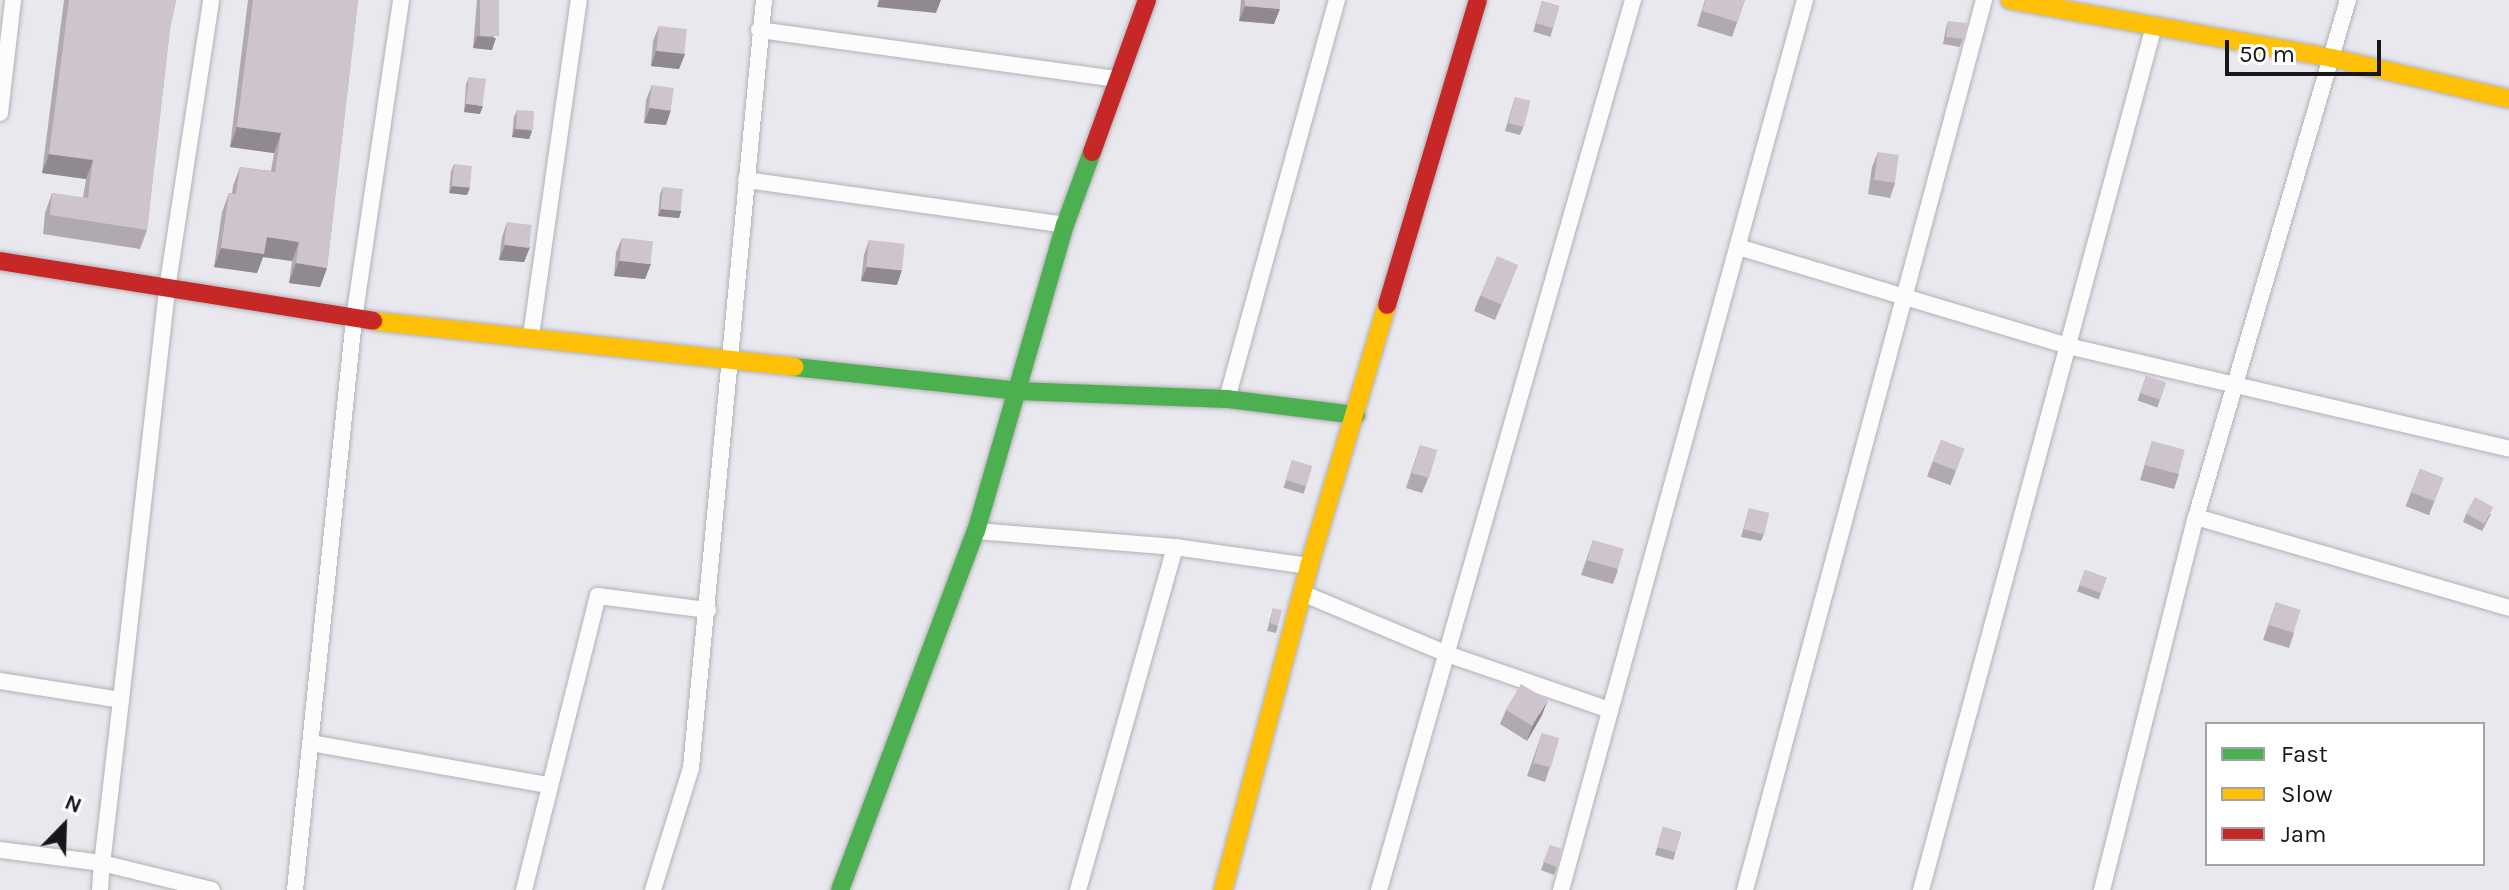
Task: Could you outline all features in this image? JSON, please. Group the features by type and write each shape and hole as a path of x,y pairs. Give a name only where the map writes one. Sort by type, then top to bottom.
{"street":[{"path":"0,113 13,0"},
{"path":"100,890 167,289 211,0"},
{"path":"295,890 354,319 401,0"},
{"path":"531,336 579,0"},
{"path":"653,890 691,768 764,0"},
{"path":"840,890 976,531 1065,225 1147,0"},
{"path":"1227,399 1337,0"},
{"path":"1223,890 1309,566 1478,0"},
{"path":"1379,890 1633,0"},
{"path":"1561,890 1805,0"},
{"path":"1745,890 1984,0"},
{"path":"2010,0 2332,58 2509,99"},
{"path":"2102,890 2196,517 2348,0"},
{"path":"1921,890 2154,26"},
{"path":"759,30 1119,79"},
{"path":"746,180 1065,225"},
{"path":"1738,247 2068,346 2236,382 2509,449"},
{"path":"0,261 354,319 1017,391 1227,399 1356,415"},
{"path":"2196,517 2509,608"},
{"path":"976,531 1175,547 1309,566"},
{"path":"1078,890 1175,547"},
{"path":"1302,593 1447,654 1610,710"},
{"path":"524,890 547,785 598,596 708,610"},
{"path":"0,681 121,700"},
{"path":"311,743 547,785"},
{"path":"0,850 102,863 212,890"}],"building":[{"path":"69,0 176,0 170,28 147,230 50,215 52,193 88,198 93,160 49,154"},
{"path":"253,0 358,0 327,268 296,263 299,242 267,237 264,254 221,248 229,193 236,194 240,167 275,172 281,133 237,127"},
{"path":"480,0 499,0 499,36 480,36"},
{"path":"1245,0 1280,0 1280,9 1245,6"},
{"path":"1706,0 1745,0 1737,22 1702,11"},
{"path":"1542,1 1559,6 1553,28 1536,23"},
{"path":"1948,21 1967,23 1965,39 1946,37"},
{"path":"659,26 687,29 684,54 656,51"},
{"path":"469,77 486,79 483,106 466,104"},
{"path":"652,85 674,88 671,111 649,108"},
{"path":"1515,97 1531,101 1524,127 1508,123"},
{"path":"517,110 534,111 533,130 516,129"},
{"path":"1878,152 1899,155 1895,183 1874,180"},
{"path":"454,164 472,166 470,188 452,186"},
{"path":"663,187 683,189 681,211 661,209"},
{"path":"507,222 532,225 529,248 504,245"},
{"path":"622,238 653,241 650,264 620,261"},
{"path":"869,240 905,244 902,271 866,267"},
{"path":"1497,256 1518,265 1501,305 1480,296"},
{"path":"2146,376 2166,383 2160,400 2140,393"},
{"path":"1941,440 1964,449 1956,470 1933,461"},
{"path":"2152,441 2185,450 2178,474 2146,465"},
{"path":"1420,445 1437,450 1429,478 1412,473"},
{"path":"1292,460 1312,466 1306,486 1286,480"},
{"path":"2420,469 2443,478 2434,501 2411,492"},
{"path":"2475,497 2493,507 2484,524 2466,514"},
{"path":"1749,508 1769,513 1764,534 1744,529"},
{"path":"1593,540 1624,549 1618,569 1587,560"},
{"path":"2085,570 2107,578 2101,593 2080,585"},
{"path":"2276,602 2301,610 2293,633 2269,625"},
{"path":"1273,608 1282,610 1278,626 1270,623"},
{"path":"1521,684 1548,700 1532,726 1506,710"},
{"path":"1542,733 1559,738 1551,768 1533,763"},
{"path":"1663,827 1681,832 1675,852 1657,847"},
{"path":"1550,845 1562,849 1557,867 1543,862"}],"traffic: fast":[{"path":"840,890 976,531 1065,225 1092,152"},
{"path":"794,367 1017,391 1227,399 1356,415"}],"traffic: slow":[{"path":"2010,0 2332,58 2509,99"},
{"path":"1223,890 1309,566 1387,305"},
{"path":"373,321 794,367"}],"traffic: jam":[{"path":"1092,152 1147,0"},
{"path":"1387,305 1478,0"},
{"path":"0,261 373,321"}]}
